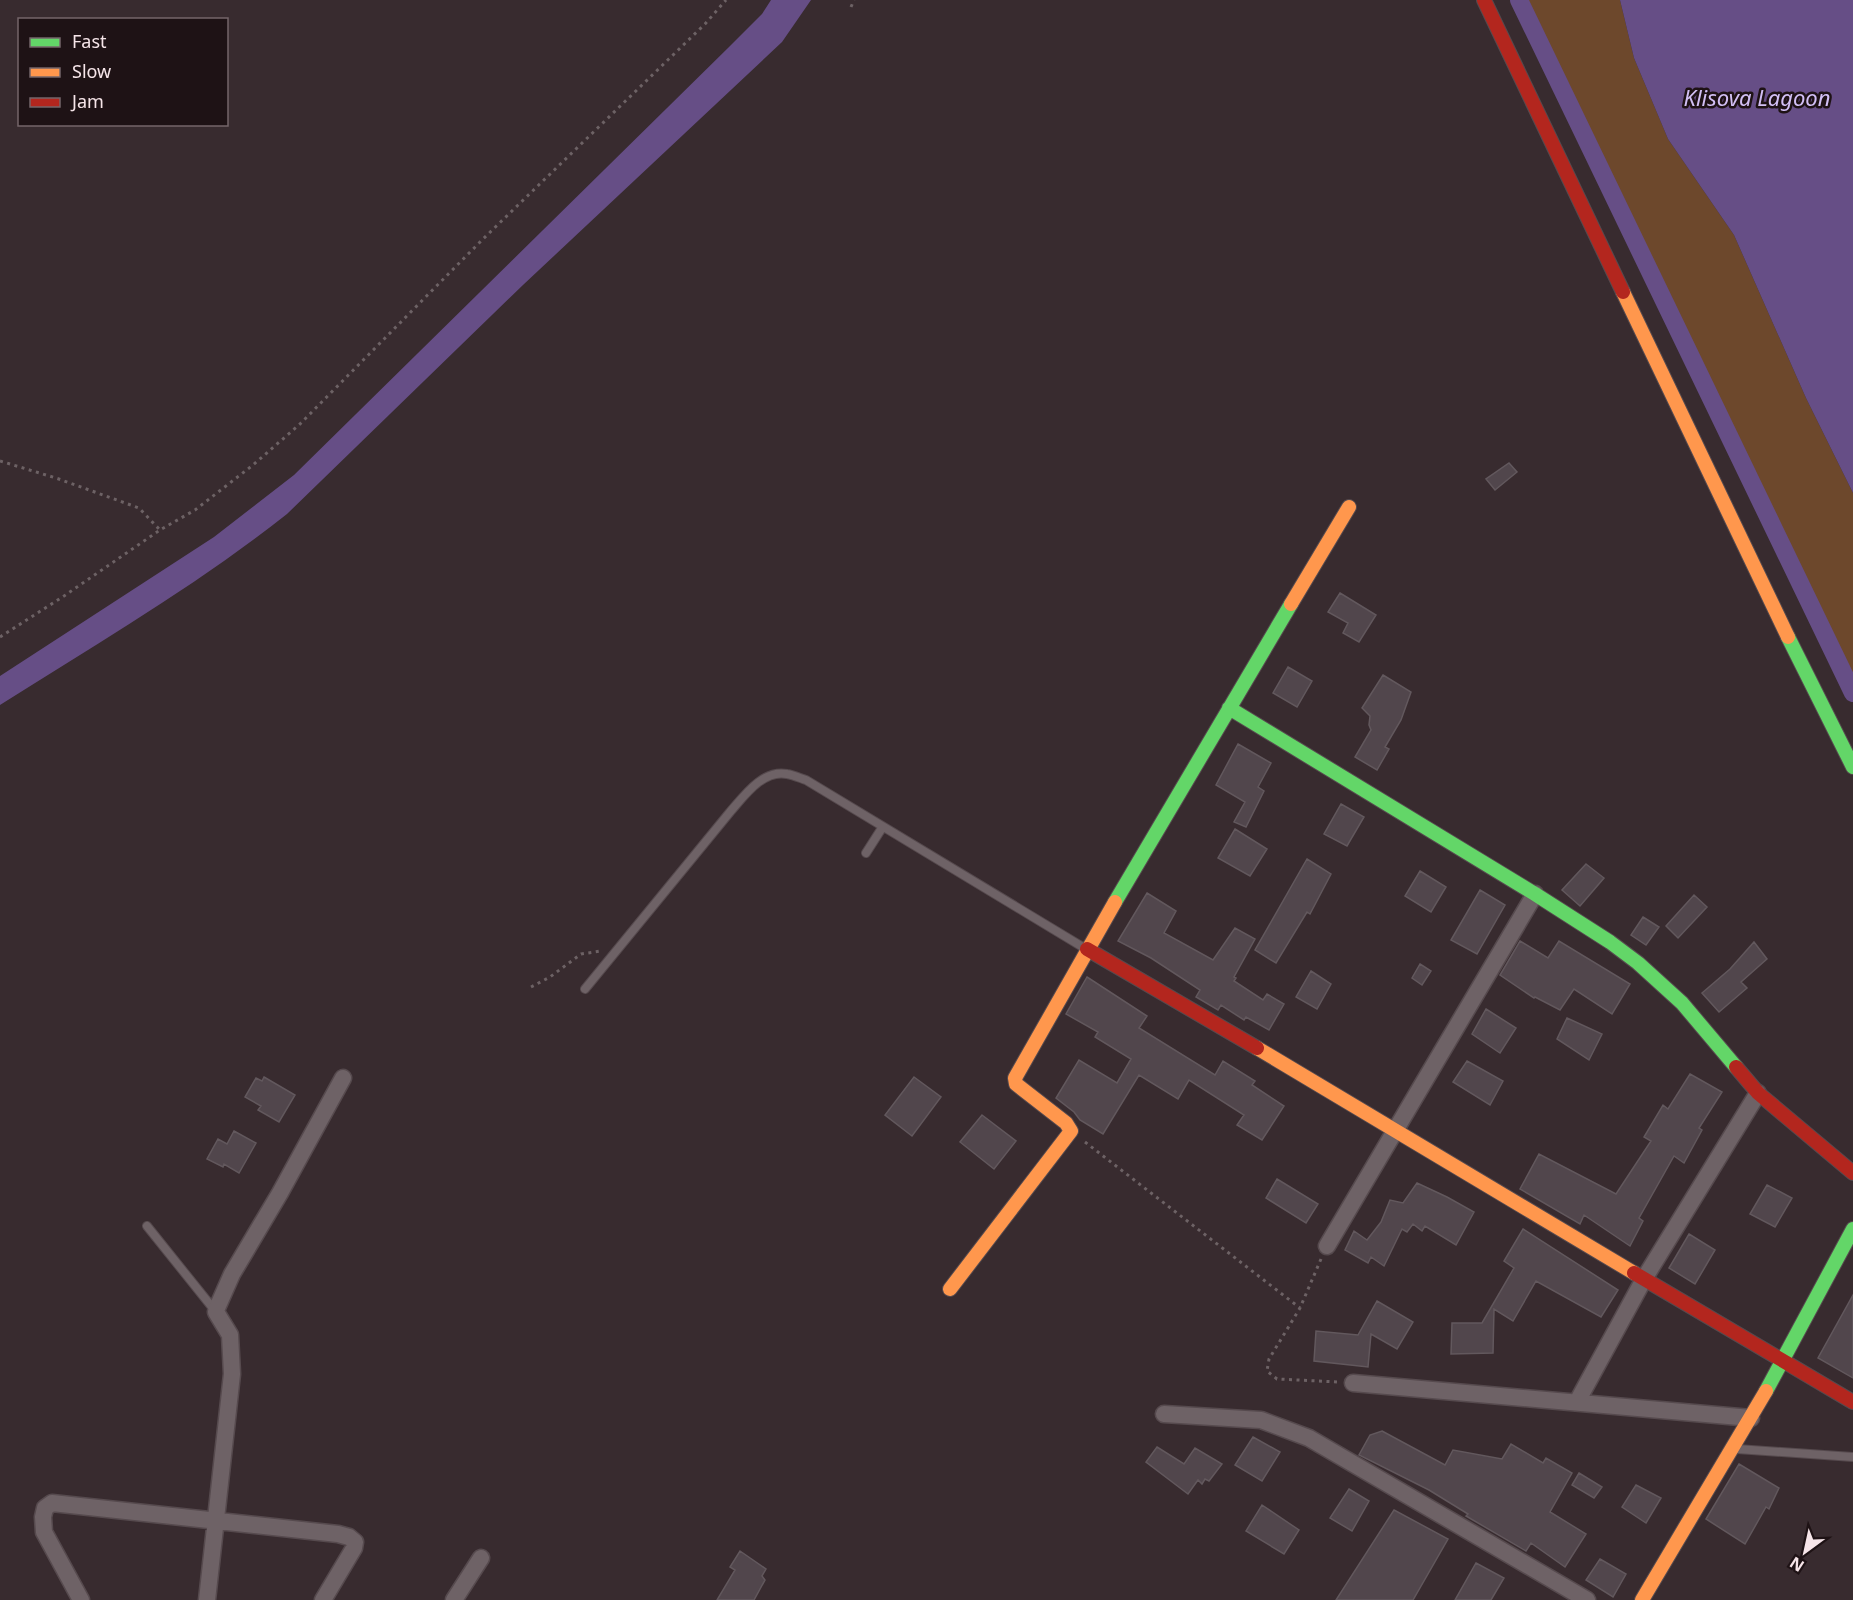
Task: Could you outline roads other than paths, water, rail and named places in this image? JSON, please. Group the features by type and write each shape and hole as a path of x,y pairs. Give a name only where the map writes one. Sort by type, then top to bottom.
{"street":[{"path":"1484,0 1749,557 1853,767"},
{"path":"950,1288 1071,1131 1066,1123 1019,1088 1015,1078 1087,950 1349,507"},
{"path":"1229,708 1610,942 1682,1002 1758,1093 1853,1173"},
{"path":"1327,1246 1535,894"},
{"path":"1087,950 1396,1130 1853,1402"},
{"path":"207,1600 233,1365 230,1335 216,1312 232,1274 280,1193 343,1078"},
{"path":"1577,1402 1644,1279 1758,1093"},
{"path":"1642,1600 1751,1418 1781,1361 1846,1258 1853,1229"},
{"path":"1353,1383 1751,1418"},
{"path":"1164,1414 1261,1420 1310,1438 1587,1600"},
{"path":"81,1600 43,1529 43,1515 48,1504 56,1502 338,1534 352,1539 356,1545 323,1600"},
{"path":"454,1600 480,1558"}],"lane":[{"path":"585,989 755,784 770,776 786,773 806,780 1087,950"},
{"path":"866,853 882,828"},
{"path":"147,1226 216,1312"},
{"path":"1732,1448 1853,1457"}],"water":[{"path":"771,0 811,0 782,42 523,285 287,514 182,590 0,705 0,676 214,537 294,475 729,47 762,14"},
{"name":"Klisova Lagoon","path":"1620,0 1853,0 1853,493 1806,398 1734,235 1668,139 1634,58"}],"waterway":[{"path":"1519,0 1853,693"}]}
